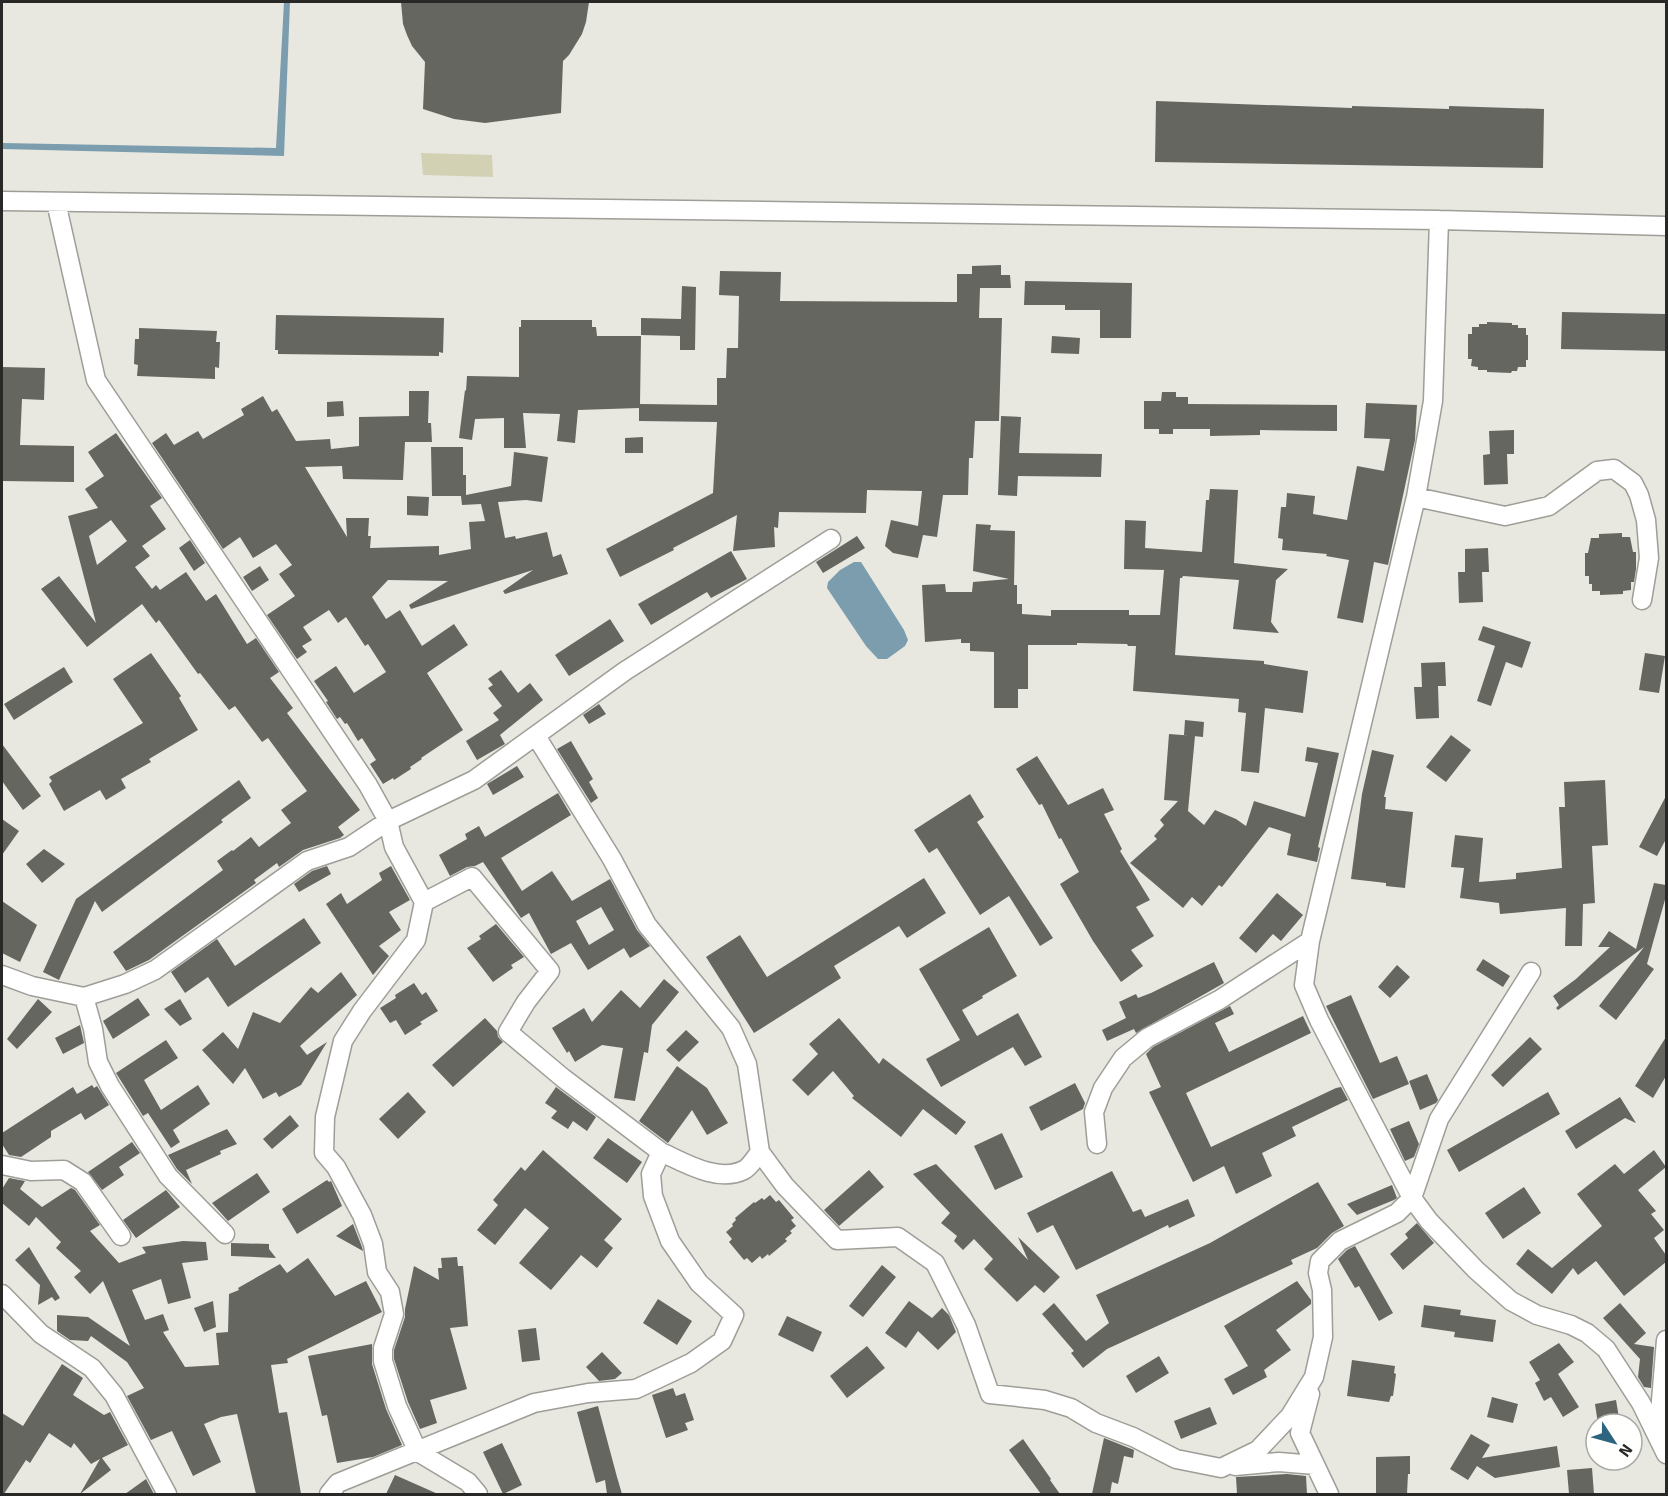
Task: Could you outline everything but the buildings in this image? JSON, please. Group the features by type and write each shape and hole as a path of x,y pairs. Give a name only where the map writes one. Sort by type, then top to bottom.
{"street":[{"path":"2,201 1439,220 1666,226"},
{"path":"56,202 96,381 368,785 388,821 394,847 424,902 416,940 362,1011 343,1041 325,1117 324,1153 336,1167 362,1215 373,1244 377,1272 390,1292 394,1314 383,1348 383,1361 397,1406 418,1452 468,1482 478,1494"},
{"path":"1439,220 1433,402 1416,497 1310,941 1304,985 1319,1020 1412,1198 1429,1221 1476,1270 1511,1301 1537,1315 1571,1325 1587,1333 1606,1349 1641,1403 1662,1446"},
{"path":"1416,497 1505,516 1549,506 1597,471 1614,469 1633,483 1646,520 1649,558 1642,600"},
{"path":"2,975 32,986 84,997 125,984 155,970 307,861 349,847 388,821 474,780 625,671 831,539"},
{"path":"536,736 612,859 647,925 731,1028 747,1064 760,1152 785,1186 837,1240 898,1237 935,1263 966,1325 990,1394 1046,1400 1071,1408 1096,1424 1134,1437 1176,1459 1221,1468 1279,1462 1315,1465"},
{"path":"424,902 472,877 550,971 526,1002 508,1032 563,1078 661,1152 687,1164 723,1175 745,1170 760,1152"},
{"path":"1097,1144 1094,1112 1103,1088 1123,1058 1147,1038 1219,1000 1310,941"},
{"path":"1329,1494 1300,1432 1323,1336 1322,1290 1318,1273 1320,1261 1340,1241 1397,1213 1412,1198 1439,1119 1531,972"},
{"path":"84,997 93,1029 98,1062 110,1086 168,1176 225,1234"},
{"path":"329,1494 338,1484 534,1403 588,1393 636,1389 691,1363 722,1341 734,1315 699,1283 670,1241 653,1196 651,1174 661,1152"},
{"path":"2,1165 31,1171 64,1170 83,1182 121,1236"},
{"path":"2,1294 41,1334 92,1368 114,1395 167,1494"},
{"path":"1662,1446 1666,1340"},
{"path":"1221,1468 1258,1450 1290,1416 1314,1377"}],"shaded area":[{"path":"421,153 492,155 493,177 423,175"}],"water":[{"path":"284,2 290,2 284,156 2,149 2,143 276,148"},
{"path":"854,562 861,562 908,640 905,646 887,659 878,659 866,646 827,588 828,582 840,570"}]}
